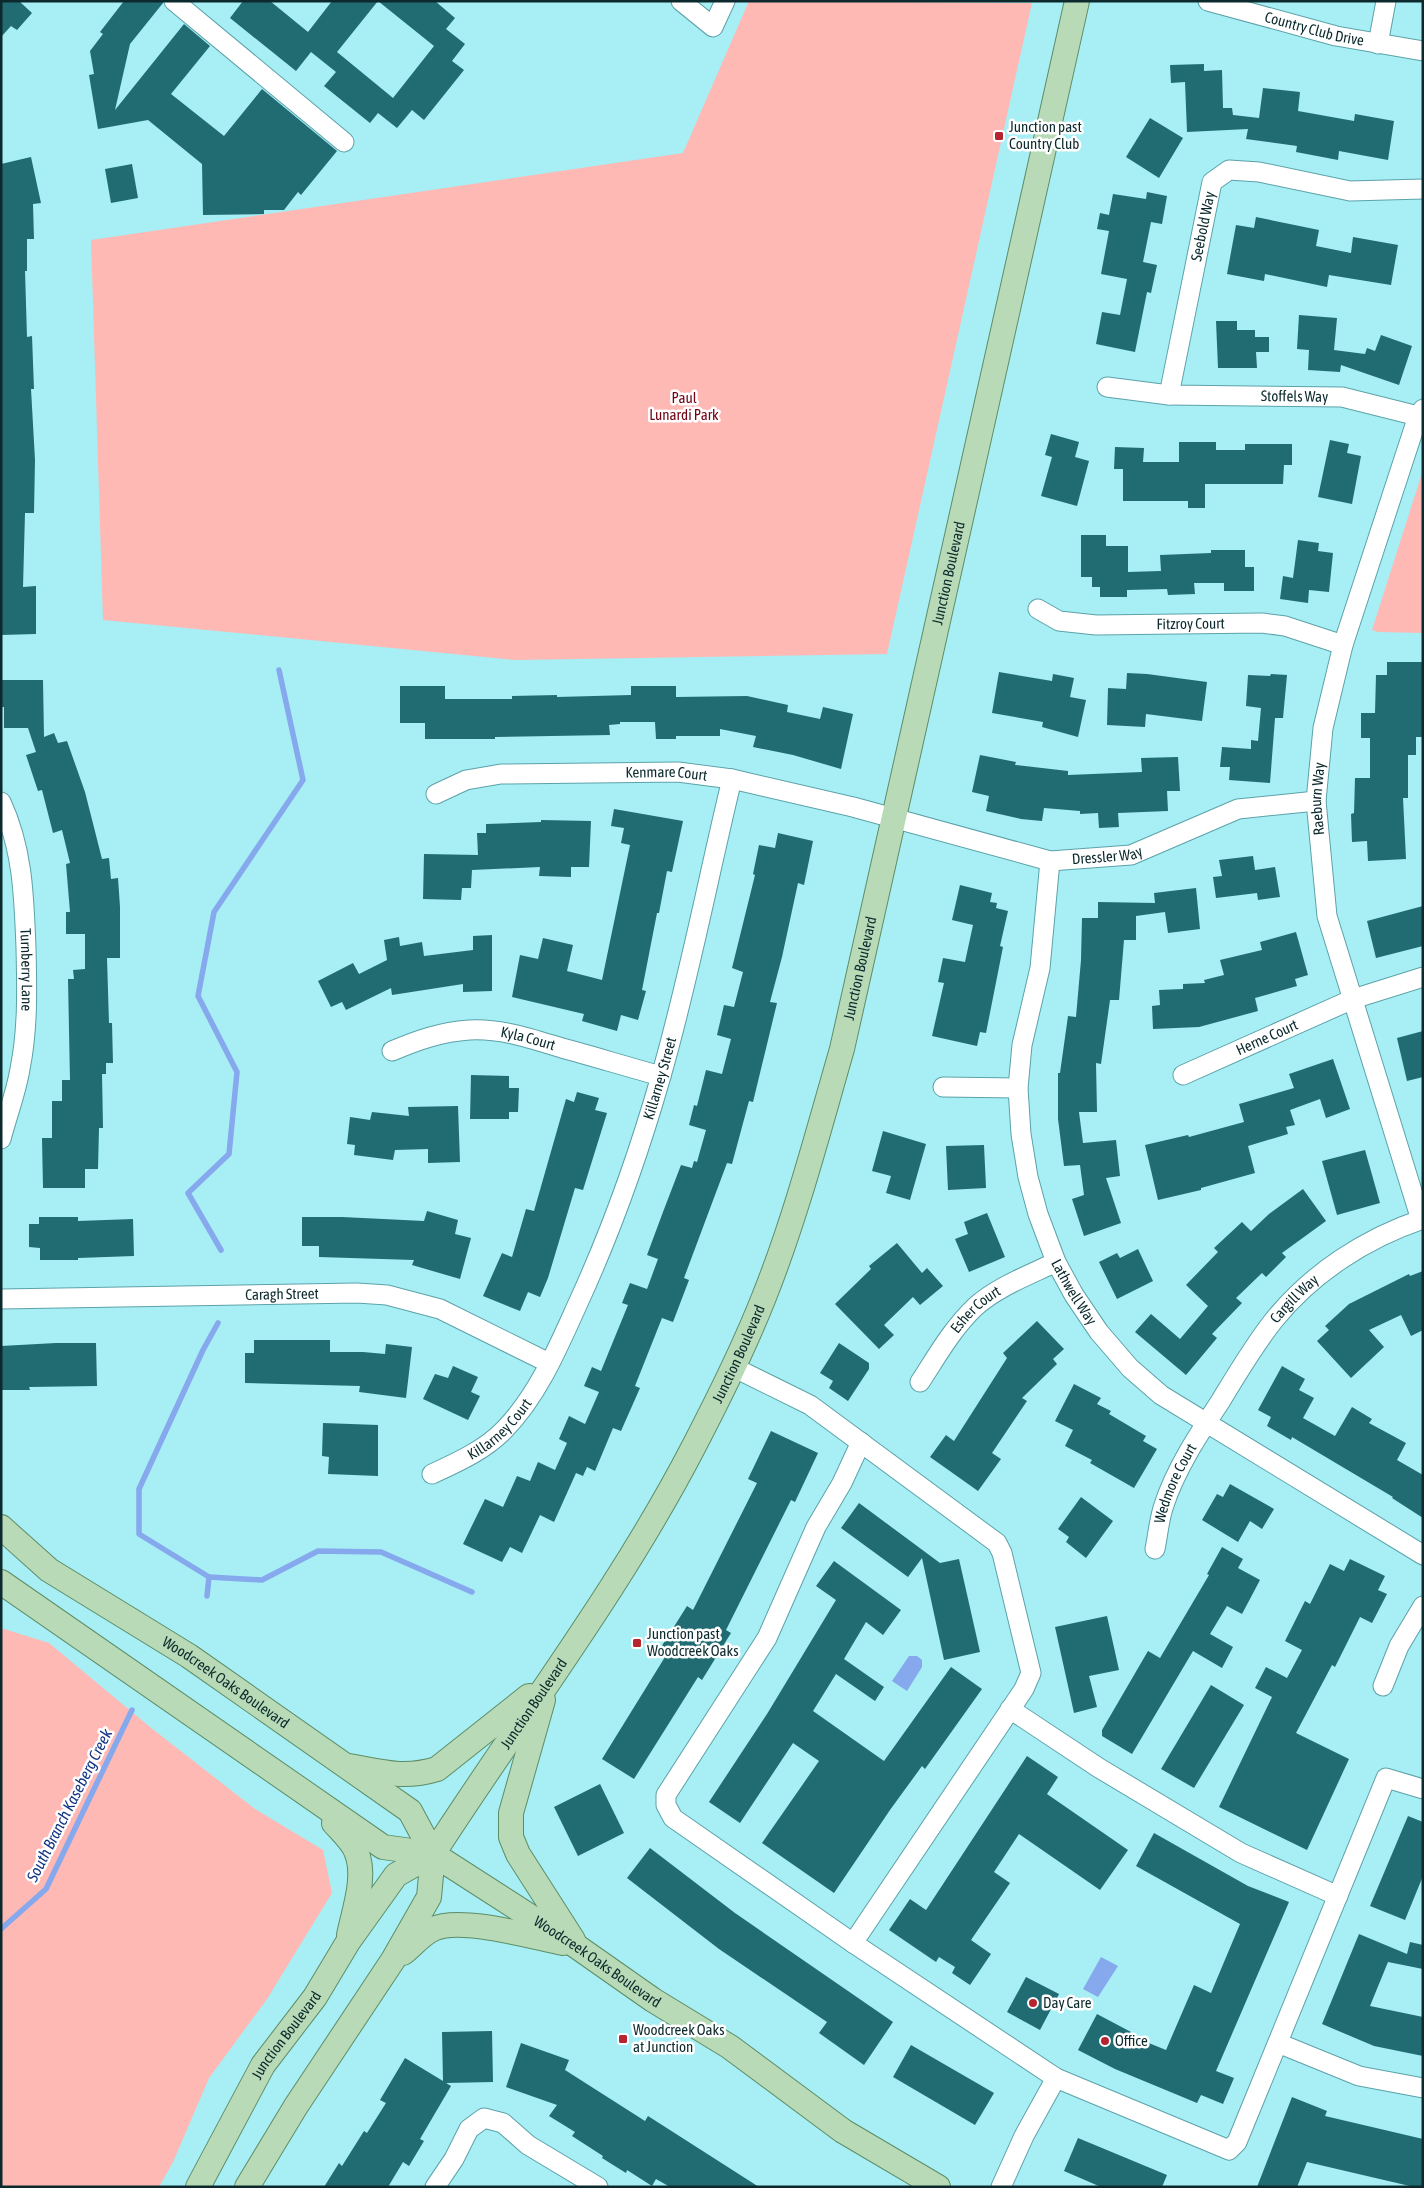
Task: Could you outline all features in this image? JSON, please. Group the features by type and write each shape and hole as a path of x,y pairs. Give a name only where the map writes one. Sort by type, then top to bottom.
{"main road":[{"name":"Junction Boulevard","path":"198,2187 262,2065 314,1997 348,1942 396,1875 433,1854 653,1520 694,1447 733,1367 764,1297 804,1180 842,1049 1077,1"},
{"name":"Woodcreek Oaks Boulevard","path":"1,1527 50,1570 189,1656 410,1811 433,1854"},
{"name":"Woodcreek Oaks Boulevard","path":"1,1582 383,1847 433,1854 576,1946 653,2000 730,2047 842,2131 938,2187"},
{"path":"342,1765 402,1775 419,1775 437,1769 548,1681"},
{"path":"548,1681 511,1813 511,1837 518,1854 576,1946"},
{"path":"315,1801 356,1850 358,1858 360,1881 348,1942"},
{"name":"Junction Boulevard","path":"247,2187 296,2106 393,1960 429,1897 433,1854"},
{"path":"393,1960 433,1929 468,1924 576,1946"}],"street":[{"path":"174,1 344,142"},
{"path":"681,1 713,26 725,1"},
{"name":"Country Club Drive","path":"1208,1 1336,36 1423,51"},
{"path":"1378,44 1386,1"},
{"name":"Seebold Way","path":"1169,395 1212,182 1229,170 1259,172 1350,191 1423,190"},
{"name":"Stoffels Way","path":"1107,387 1169,395 1342,397 1420,413"},
{"name":"Raeburn Way","path":"1420,413 1343,645 1324,728 1316,801 1327,916 1422,1220"},
{"name":"Fitzroy Court","path":"1038,609 1059,621 1096,626 1262,623 1285,626 1343,645"},
{"name":"Kenmare Court","path":"436,794 466,780 501,774 678,772 732,779 894,818"},
{"name":"Killarney Street","path":"549,1363 588,1283 636,1156 662,1076 732,779"},
{"name":"Dressler Way","path":"894,818 1050,861 1131,855 1238,809 1316,801"},
{"name":"Turnberry Lane","path":"1,802 12,826 23,879 28,998 25,1042 1,1139"},
{"name":"Lathwell Way","path":"1050,861 1040,968 1022,1045 1018,1088 1021,1134 1028,1177 1038,1214 1056,1262 1100,1332 1130,1368 1161,1395 1423,1555"},
{"name":"Herne Court","path":"1183,1075 1353,999 1423,977"},
{"name":"Kyla Court","path":"392,1051 429,1036 471,1030 496,1031 522,1036 662,1076"},
{"path":"943,1086 1018,1088"},
{"name":"Cargill Way","path":"1206,1424 1248,1356 1275,1319 1306,1287 1336,1263 1370,1241 1422,1220"},
{"name":"Esher Court","path":"920,1382 951,1334 976,1306 1002,1288 1056,1262"},
{"name":"Caragh Street","path":"1,1300 357,1293 387,1295 440,1309 549,1363"},
{"name":"Killarney Court","path":"432,1474 473,1454 490,1443 504,1430 532,1394 549,1363"},
{"path":"733,1367 810,1405 996,1543 1002,1553 1031,1673 1029,1680 1010,1709 853,1942"},
{"name":"Wedmore Court","path":"1155,1549 1163,1507 1173,1481 1206,1424"},
{"path":"861,1442 842,1483 816,1527 768,1638 666,1795 666,1805 673,1818 1056,2078 1229,2150 1237,2142 1386,1778 1423,1788"},
{"path":"1383,1686 1399,1646 1423,1606"},
{"path":"1010,1709 1099,1768 1240,1853 1338,1896"},
{"path":"1278,2043 1359,2076 1423,2088"},
{"path":"1001,2187 1024,2136 1056,2078"},
{"path":"435,2187 454,2159 469,2129 484,2118 503,2123 528,2145 598,2187"}],"green space":[{"name":"Paul Lunardi Park","path":"749,1 1032,3 887,654 516,660 103,620 91,240 683,153"},
{"path":"1423,470 1423,633 1378,632 1372,630"},
{"path":"1,1628 49,1643 150,1727 255,1809 323,1850 332,1893 267,1999 209,2078 173,2162 159,2187 1,2187"}],"water":[{"path":"909,1656 917,1656 922,1660 922,1667 907,1691 892,1681"},
{"path":"1101,1957 1118,1966 1098,1997 1083,1989"}],"building":[{"path":"1,1 19,1 32,13 17,30 11,26 1,37"},
{"path":"124,1 163,1 163,3 130,44 115,110 184,24 210,46 171,94 224,136 262,89 337,151 301,195 298,192 284,210 264,210 264,214 203,215 202,164 148,120 98,129 89,75 94,74 90,51 103,34 100,32"},
{"path":"243,1 270,1 308,32 332,1 378,1 435,1 455,18 446,29 465,44 452,61 464,70 424,120 412,110 397,128 378,113 370,123 324,86 336,72 311,52 296,71 230,18","holes":["378,1 434,46 393,98 337,52"]},
{"path":"1204,64 1204,71 1222,70 1223,108 1232,108 1233,115 1259,118 1263,88 1300,92 1298,111 1354,121 1355,114 1394,121 1388,160 1339,151 1338,160 1296,152 1297,146 1246,139 1248,129 1187,132 1185,82 1171,83 1170,65"},
{"path":"1150,118 1183,138 1159,178 1126,157"},
{"path":"31,157 41,203 33,204 34,239 27,239 27,271 25,271 27,337 32,336 34,389 31,389 35,460 34,513 25,513 23,587 36,586 36,634 1,635 1,164"},
{"path":"132,164 138,198 111,203 105,169"},
{"path":"1147,192 1167,196 1162,224 1151,222 1143,262 1157,265 1151,293 1147,292 1135,352 1096,344 1102,312 1120,315 1127,279 1101,274 1109,231 1097,229 1100,213 1109,215 1113,194 1146,199"},
{"path":"1256,217 1319,230 1316,246 1351,253 1353,237 1398,245 1391,285 1329,275 1327,287 1265,274 1264,281 1227,274 1236,225 1254,228"},
{"path":"1299,315 1337,318 1334,350 1365,354 1367,348 1375,351 1381,335 1412,346 1399,385 1341,365 1340,372 1308,370 1309,350 1297,349"},
{"path":"1216,321 1237,321 1237,330 1255,330 1255,337 1269,337 1269,352 1256,352 1257,368 1218,368"},
{"path":"1051,434 1079,442 1075,457 1089,461 1077,506 1041,496 1052,457 1045,455"},
{"path":"1330,440 1349,444 1347,453 1361,456 1352,504 1318,497"},
{"path":"1179,442 1216,442 1216,450 1245,450 1245,444 1292,444 1292,465 1284,465 1283,484 1205,484 1205,508 1188,508 1188,501 1123,501 1123,469 1114,469 1115,447 1144,448 1143,462 1179,462"},
{"path":"1081,535 1106,535 1106,546 1128,546 1128,572 1161,571 1160,555 1211,553 1211,550 1245,550 1245,567 1254,567 1254,591 1224,591 1224,583 1194,583 1195,594 1168,595 1167,589 1127,590 1127,597 1100,597 1100,587 1092,587 1092,577 1081,577"},
{"path":"1298,540 1319,543 1318,551 1333,553 1329,592 1309,590 1308,603 1280,599 1283,576 1293,578"},
{"path":"1387,662 1423,662 1422,737 1416,737 1416,755 1408,755 1408,798 1403,798 1406,859 1368,861 1367,841 1352,842 1351,814 1354,813 1355,778 1370,778 1370,738 1361,738 1361,713 1375,713 1376,675 1387,675"},
{"path":"999,672 1052,681 1053,674 1074,678 1070,697 1086,700 1078,737 1042,727 1043,722 992,713"},
{"path":"1127,673 1207,682 1202,721 1146,714 1145,727 1107,725 1108,688 1126,689"},
{"path":"1271,674 1287,675 1283,718 1275,718 1270,783 1229,780 1230,767 1220,767 1222,747 1251,749 1251,740 1258,741 1261,708 1246,706 1248,675 1270,676"},
{"path":"1,680 43,680 44,737 54,733 58,743 67,741 85,792 102,859 109,858 111,879 118,878 120,958 107,958 109,1023 112,1023 113,1063 106,1063 106,1074 102,1074 103,1128 99,1128 98,1169 85,1169 85,1188 43,1188 42,1138 52,1138 52,1101 62,1101 62,1080 70,1080 68,979 74,979 73,970 85,969 85,934 66,934 66,912 70,912 66,864 70,863 62,830 53,833 42,790 38,791 26,755 36,752 28,728 4,728 4,707 1,707"},
{"path":"400,686 445,686 445,699 512,699 512,696 631,695 631,686 676,686 676,697 747,696 788,705 787,712 820,719 823,707 853,714 841,769 793,755 753,747 756,736 720,729 720,736 676,736 676,739 656,739 655,722 620,722 620,724 609,725 610,735 495,737 495,739 425,739 425,723 400,723"},
{"path":"980,755 1016,762 1015,765 1068,771 1068,775 1142,772 1141,758 1178,757 1180,791 1167,791 1168,811 1118,813 1119,827 1099,828 1098,813 1080,814 1080,811 1044,808 1042,821 1021,819 986,811 989,796 972,792"},
{"path":"614,809 683,821 672,872 667,871 659,913 657,913 642,990 646,991 638,1020 621,1015 617,1031 582,1021 584,1014 512,997 520,955 538,959 543,938 573,945 567,971 602,980 630,845 621,843 624,828 611,826"},
{"path":"541,820 591,821 589,867 571,867 571,877 539,876 540,867 472,870 471,888 462,888 461,900 423,899 424,854 478,855 477,833 486,833 486,824 541,822"},
{"path":"778,833 813,841 804,885 798,883 770,1002 777,1003 753,1102 749,1101 732,1164 727,1163 684,1278 689,1280 673,1322 662,1318 635,1386 640,1388 621,1431 613,1428 595,1471 587,1467 583,1476 576,1473 554,1522 540,1515 522,1553 510,1547 502,1562 463,1544 485,1499 503,1507 517,1476 530,1481 538,1462 555,1470 567,1443 559,1439 569,1416 585,1424 599,1392 584,1386 592,1367 601,1371 628,1305 622,1303 630,1283 647,1289 658,1259 647,1255 681,1165 692,1168 694,1161 697,1162 706,1130 689,1125 694,1105 697,1106 706,1070 722,1074 731,1039 717,1035 724,1005 734,1007 743,972 732,968 755,875 753,874 759,845 775,848"},
{"path":"1253,856 1255,870 1275,867 1280,897 1258,900 1257,893 1216,898 1213,877 1222,876 1219,860"},
{"path":"960,885 992,893 990,902 997,903 996,908 1008,911 1000,946 1003,947 986,1033 980,1032 977,1046 932,1036 944,983 938,982 943,958 965,962 973,925 952,920"},
{"path":"1196,888 1200,929 1168,933 1165,912 1136,916 1136,940 1124,940 1119,1000 1110,1000 1101,1064 1096,1063 1097,1112 1079,1112 1083,1143 1116,1140 1120,1176 1106,1178 1121,1223 1084,1236 1072,1199 1084,1195 1080,1165 1064,1166 1058,1119 1058,1073 1060,1073 1068,1016 1076,1017 1081,960 1082,918 1098,918 1098,902 1155,903 1154,893"},
{"path":"1423,906 1423,946 1376,958 1367,921"},
{"path":"1296,932 1308,975 1295,979 1297,986 1255,998 1258,1011 1199,1027 1153,1029 1152,1006 1160,1005 1159,990 1183,989 1183,984 1205,983 1204,980 1224,975 1220,960 1262,950 1260,942"},
{"path":"492,935 492,991 463,992 463,984 392,995 391,988 346,1010 342,1002 331,1007 318,981 353,963 359,974 387,960 384,940 399,937 400,946 422,942 424,956 473,950 473,936"},
{"path":"1423,1031 1423,1077 1407,1081 1397,1038"},
{"path":"1333,1059 1350,1109 1326,1118 1320,1099 1290,1110 1295,1125 1286,1127 1288,1134 1248,1146 1255,1173 1201,1188 1201,1190 1158,1200 1145,1145 1188,1135 1189,1137 1244,1122 1239,1104 1294,1088 1289,1074"},
{"path":"471,1075 509,1076 509,1088 519,1088 518,1112 509,1112 509,1119 470,1119"},
{"path":"577,1092 599,1098 595,1110 607,1113 583,1190 575,1188 548,1278 540,1297 528,1292 520,1311 483,1296 502,1253 512,1257 526,1209 534,1211 566,1099 574,1102"},
{"path":"458,1106 460,1162 428,1163 428,1149 395,1150 393,1160 354,1155 355,1145 347,1144 350,1117 370,1120 372,1112 409,1116 408,1107"},
{"path":"883,1131 926,1144 910,1200 886,1193 891,1176 872,1171"},
{"path":"984,1145 986,1188 948,1190 946,1146"},
{"path":"1365,1150 1380,1203 1337,1215 1322,1161"},
{"path":"1303,1189 1326,1221 1282,1253 1286,1257 1266,1277 1262,1273 1236,1298 1242,1303 1212,1334 1217,1338 1186,1375 1135,1332 1151,1314 1180,1339 1208,1306 1186,1285 1218,1252 1214,1248 1242,1222 1251,1231 1269,1214"},
{"path":"427,1211 458,1220 455,1234 471,1238 460,1279 412,1265 414,1260 319,1257 319,1246 302,1246 302,1217 424,1221"},
{"path":"987,1213 1005,1257 969,1272 955,1239 968,1234 964,1222"},
{"path":"39,1217 78,1217 78,1221 133,1219 134,1256 78,1258 78,1260 40,1260 40,1248 29,1247 29,1224 39,1224"},
{"path":"897,1243 922,1273 927,1268 943,1286 920,1305 913,1297 884,1325 894,1335 879,1349 835,1304 871,1269 869,1266"},
{"path":"1138,1249 1153,1281 1117,1299 1099,1262 1117,1253 1120,1258"},
{"path":"1423,1271 1423,1330 1411,1336 1401,1315 1369,1330 1384,1347 1351,1378 1317,1341 1329,1330 1325,1326 1349,1304 1409,1274 1410,1276"},
{"path":"1037,1321 1064,1349 1053,1359 1057,1364 1022,1398 1027,1401 992,1453 1001,1459 978,1491 930,1457 946,1435 954,1441 1007,1358 1003,1353"},
{"path":"254,1340 330,1340 330,1352 385,1354 386,1344 412,1347 406,1398 359,1392 360,1386 245,1383 245,1353 254,1353"},
{"path":"96,1343 97,1386 29,1387 30,1390 1,1390 1,1346"},
{"path":"839,1343 869,1363 869,1369 848,1401 829,1388 833,1381 820,1373"},
{"path":"453,1366 478,1377 471,1392 480,1396 468,1420 423,1399 435,1374 448,1378"},
{"path":"1282,1366 1305,1379 1299,1390 1314,1398 1303,1418 1335,1436 1352,1407 1372,1419 1369,1423 1406,1443 1397,1460 1423,1475 1423,1518 1393,1497 1292,1437 1291,1440 1267,1426 1271,1417 1258,1410"},
{"path":"1074,1384 1101,1398 1097,1404 1111,1411 1109,1414 1146,1436 1143,1441 1157,1449 1134,1488 1090,1463 1092,1460 1065,1446 1073,1430 1055,1421"},
{"path":"323,1423 378,1425 378,1476 328,1474 329,1457 322,1456"},
{"path":"771,1431 818,1453 795,1502 791,1500 726,1630 731,1633 702,1680 698,1677 634,1779 602,1759 665,1657 658,1652 687,1606 693,1610 757,1483 748,1479"},
{"path":"1230,1484 1274,1509 1262,1529 1250,1521 1238,1542 1202,1520 1217,1494 1223,1497"},
{"path":"1081,1497 1113,1521 1086,1558 1066,1542 1069,1537 1058,1529"},
{"path":"859,1503 940,1563 959,1559 980,1652 944,1660 922,1558 908,1577 841,1528"},
{"path":"1222,1547 1243,1559 1238,1568 1260,1580 1242,1614 1227,1606 1210,1634 1233,1647 1222,1668 1193,1651 1132,1754 1102,1736 1102,1730 1148,1651 1160,1658 1209,1575 1207,1574"},
{"path":"1350,1559 1385,1576 1378,1590 1387,1594 1372,1623 1360,1617 1335,1667 1332,1665 1296,1733 1349,1759 1307,1850 1219,1807 1272,1697 1255,1688 1266,1667 1287,1678 1302,1650 1285,1641 1305,1601 1310,1604 1330,1564 1344,1571"},
{"path":"834,1561 901,1610 883,1635 866,1622 844,1659 884,1687 875,1701 836,1674 813,1711 884,1761 951,1667 982,1689 925,1769 922,1766 890,1810 834,1893 762,1843 819,1761 793,1743 740,1823 709,1802 767,1714 836,1600 816,1586"},
{"path":"1107,1616 1119,1670 1089,1676 1097,1707 1074,1713 1055,1627"},
{"path":"1211,1685 1244,1705 1194,1788 1161,1769"},
{"path":"1027,1756 1058,1777 1047,1794 1128,1850 1100,1890 1019,1834 994,1872 1010,1883 971,1940 991,1954 970,1985 952,1973 955,1967 939,1957 936,1962 889,1930 910,1899 926,1910"},
{"path":"600,1784 624,1833 578,1856 554,1807"},
{"path":"1408,1816 1423,1822 1423,1876 1405,1920 1370,1906"},
{"path":"1154,1833 1248,1886 1289,1902 1216,2071 1234,2078 1223,2104 1201,2095 1197,2103 1115,2069 1078,2050 1097,2014 1131,2032 1129,2035 1166,2050 1194,1985 1211,1993 1240,1924 1136,1866"},
{"path":"650,1848 735,1913 893,2022 864,2065 819,2033 827,2022 719,1949 627,1878"},
{"path":"1359,1934 1407,1954 1410,1942 1423,1945 1423,1969 1388,1962 1370,2006 1423,2017 1423,2056 1374,2046 1322,2024"},
{"name":"Day Care","path":"1026,1977 1059,1994 1040,2030 1007,2012"},
{"path":"492,2031 493,2082 446,2083 451,2086 420,2139 424,2141 409,2166 403,2162 388,2187 324,2187 339,2163 342,2166 364,2131 367,2133 386,2103 380,2100 405,2058 443,2081 442,2032"},
{"path":"521,2043 569,2060 565,2070 645,2121 648,2116 759,2187 670,2187 656,2179 652,2186 627,2170 626,2173 572,2136 575,2132 549,2116 557,2105 506,2087"},
{"path":"911,2045 994,2093 975,2125 893,2077"},
{"path":"1292,2097 1327,2111 1325,2116 1423,2139 1423,2187 1414,2187 1307,2162 1297,2187 1257,2187"},
{"path":"1078,2138 1167,2175 1162,2187 1101,2187 1064,2171"}],"waterway":[{"name":"South Branch Kaseberg Creek","path":"221,1250 188,1193 229,1154 237,1072 198,996 214,912 303,780 279,670"},
{"name":"South Branch Kaseberg Creek","path":"207,1596 209,1577 139,1534 139,1489 203,1350 218,1323"},
{"path":"209,1577 262,1580 318,1551 381,1552 472,1592"},
{"name":"South Branch Kaseberg Creek","path":"1,1929 46,1889 132,1710"}],"place":[{"name":"Junction past Country Club","path":"999,136"},
{"name":"Junction past Woodcreek Oaks","path":"637,1643"},
{"name":"Day Care","path":"1033,2003"},
{"name":"Woodcreek Oaks at Junction","path":"623,2039"},
{"name":"Office","path":"1105,2041"}]}
